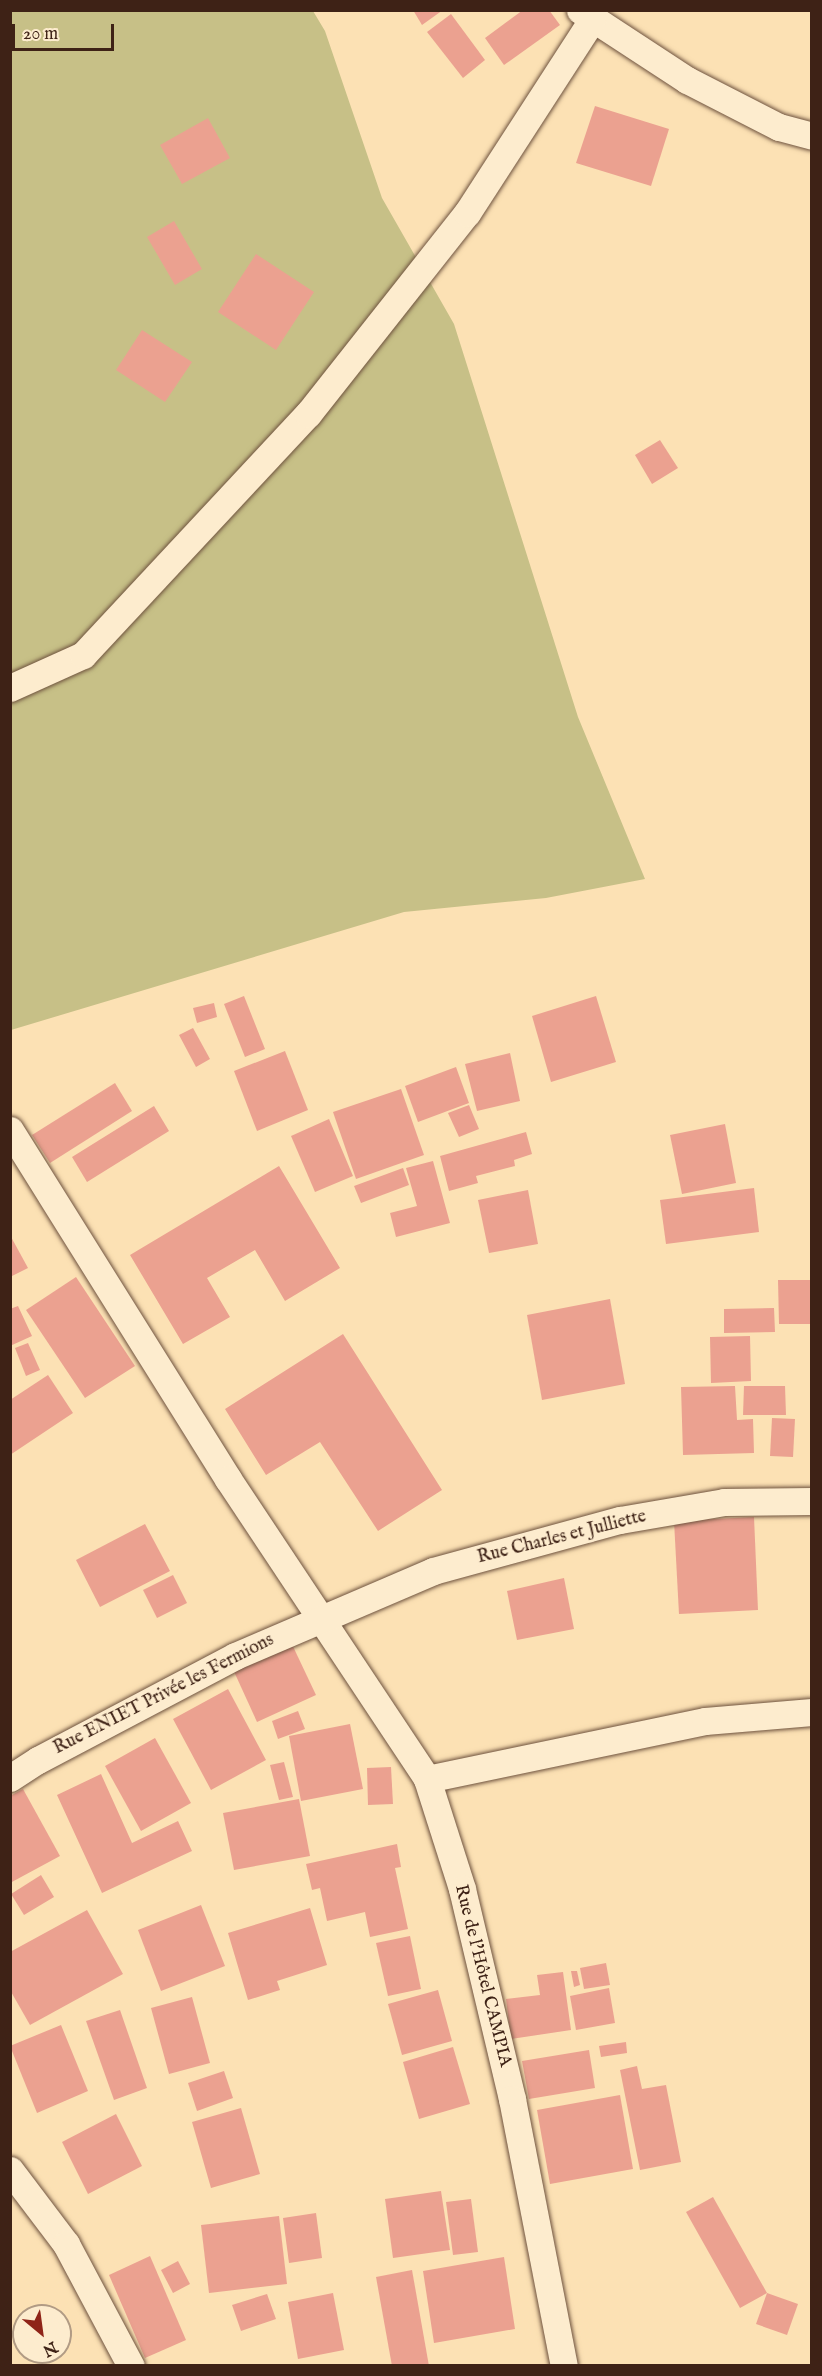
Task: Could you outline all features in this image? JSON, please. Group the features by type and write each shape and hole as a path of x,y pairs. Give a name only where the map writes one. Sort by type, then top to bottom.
{"street":[{"path":"10,688 83,655 308,414 467,213 586,15 687,80 779,127 812,136"},
{"name":"Rue de l'Hôtel CAMPIA","path":"10,1130 228,1479 427,1779 462,1888 506,2075 564,2366"},
{"name":"Rue Charles et Julliette","path":"321,1617 433,1571 620,1520 724,1502 812,1501"},
{"name":"Rue ENIET Privée les Fermions","path":"10,1778 38,1760 235,1656 321,1617"},
{"path":"427,1779 705,1722 812,1712"},
{"path":"10,2170 66,2244 130,2366"}],"shaded area":[{"path":"11,11 313,11 325,31 382,198 454,324 578,717 645,879 546,898 404,912 11,1030"}],"building":[{"path":"413,10 443,10 422,25"},
{"path":"523,10 549,10 560,25 504,65 485,38"},
{"path":"451,14 485,60 463,78 427,32"},
{"path":"595,106 669,129 651,186 576,163"},
{"path":"208,118 230,158 182,184 160,145"},
{"path":"174,221 202,269 175,285 147,237"},
{"path":"256,254 314,292 276,350 218,312"},
{"path":"142,330 192,362 165,402 116,370"},
{"path":"660,440 678,468 652,484 635,455"},
{"path":"244,996 265,1049 245,1057 224,1004"},
{"path":"596,996 616,1062 551,1082 532,1016"},
{"path":"214,1003 217,1017 197,1023 193,1008"},
{"path":"193,1028 210,1059 196,1067 179,1035"},
{"path":"285,1051 308,1110 257,1131 234,1071"},
{"path":"510,1053 520,1101 477,1111 465,1064"},
{"path":"456,1067 469,1103 418,1122 405,1086"},
{"path":"115,1083 132,1111 50,1163 32,1135"},
{"path":"401,1089 424,1155 356,1179 333,1112"},
{"path":"469,1105 479,1129 459,1137 448,1113"},
{"path":"154,1106 169,1131 87,1182 72,1157"},
{"path":"329,1119 353,1176 315,1192 291,1136"},
{"path":"725,1124 736,1183 682,1194 670,1135"},
{"path":"526,1132 532,1154 514,1160 515,1166 476,1176 478,1183 449,1191 440,1156"},
{"path":"433,1161 450,1223 396,1237 390,1213 417,1206 406,1168"},
{"path":"279,1166 340,1268 285,1301 255,1250 207,1278 230,1317 183,1344 130,1255"},
{"path":"403,1168 409,1185 361,1203 354,1186"},
{"path":"754,1188 759,1232 666,1244 660,1200"},
{"path":"528,1190 538,1244 489,1253 478,1200"},
{"path":"10,1235 28,1268 10,1277"},
{"path":"76,1277 135,1366 85,1398 26,1310"},
{"path":"778,1280 812,1280 812,1324 779,1324"},
{"path":"610,1299 625,1384 542,1400 527,1315"},
{"path":"18,1306 32,1336 10,1346 10,1309"},
{"path":"774,1308 775,1332 724,1333 724,1309"},
{"path":"343,1334 442,1490 378,1531 320,1442 266,1475 225,1409"},
{"path":"750,1336 751,1381 711,1383 710,1337"},
{"path":"28,1343 40,1370 26,1376 15,1348"},
{"path":"48,1375 73,1413 10,1455 10,1400"},
{"path":"735,1386 737,1420 753,1419 754,1453 683,1455 681,1387"},
{"path":"744,1386 785,1386 786,1415 743,1415"},
{"path":"772,1418 795,1419 793,1457 770,1456"},
{"path":"754,1517 758,1610 679,1614 674,1521"},
{"path":"145,1524 170,1571 100,1607 76,1560"},
{"path":"173,1575 187,1603 157,1618 143,1590"},
{"path":"564,1578 574,1629 517,1640 507,1591"},
{"path":"289,1638 316,1695 257,1722 231,1665"},
{"path":"228,1689 266,1760 211,1790 173,1719"},
{"path":"298,1711 305,1729 278,1739 272,1721"},
{"path":"350,1724 363,1789 301,1801 289,1736"},
{"path":"155,1738 191,1803 141,1831 105,1766"},
{"path":"284,1762 293,1797 279,1800 270,1765"},
{"path":"391,1767 393,1804 368,1805 367,1768"},
{"path":"101,1774 132,1843 178,1821 192,1851 102,1893 57,1795"},
{"path":"23,1789 60,1856 10,1883 10,1796"},
{"path":"299,1799 310,1856 234,1870 223,1813"},
{"path":"397,1844 401,1867 395,1868 408,1929 370,1937 365,1912 327,1921 320,1888 312,1890 306,1864"},
{"path":"41,1875 54,1897 24,1915 11,1894"},
{"path":"201,1905 225,1966 161,1991 138,1930"},
{"path":"310,1908 327,1965 277,1981 280,1990 248,2000 228,1933"},
{"path":"87,1910 123,1974 30,2025 10,1990 10,1952"},
{"path":"410,1936 421,1989 388,1996 376,1943"},
{"path":"606,1963 610,1985 584,1989 580,1968"},
{"path":"571,1971 577,1971 580,1985 574,1987"},
{"path":"563,1972 571,2030 511,2039 506,1999 540,1995 537,1975"},
{"path":"609,1988 615,2023 576,2030 570,1996"},
{"path":"438,1990 452,2041 402,2055 388,2004"},
{"path":"192,1997 210,2063 169,2074 151,2008"},
{"path":"120,2010 147,2088 114,2100 86,2021"},
{"path":"61,2025 88,2091 37,2113 10,2046"},
{"path":"626,2042 627,2053 601,2057 599,2046"},
{"path":"453,2047 470,2104 419,2119 403,2062"},
{"path":"589,2050 595,2088 529,2099 522,2061"},
{"path":"637,2066 642,2089 666,2085 681,2162 640,2170 620,2070"},
{"path":"224,2071 233,2098 197,2111 188,2083"},
{"path":"620,2095 633,2169 550,2184 537,2110"},
{"path":"241,2108 260,2174 211,2188 192,2122"},
{"path":"116,2114 142,2166 88,2194 62,2142"},
{"path":"441,2191 450,2250 393,2258 385,2199"},
{"path":"713,2197 767,2293 740,2308 686,2212"},
{"path":"471,2199 478,2252 453,2255 446,2202"},
{"path":"316,2213 322,2258 289,2263 283,2218"},
{"path":"279,2216 287,2284 209,2293 201,2225"},
{"path":"150,2256 186,2340 145,2358 109,2275"},
{"path":"504,2257 515,2329 434,2343 423,2271"},
{"path":"178,2261 190,2284 173,2293 161,2270"},
{"path":"412,2270 429,2366 392,2366 376,2277"},
{"path":"333,2293 344,2350 298,2359 288,2302"},
{"path":"767,2293 798,2304 787,2335 756,2324"},
{"path":"267,2294 276,2319 241,2331 232,2305"}]}
